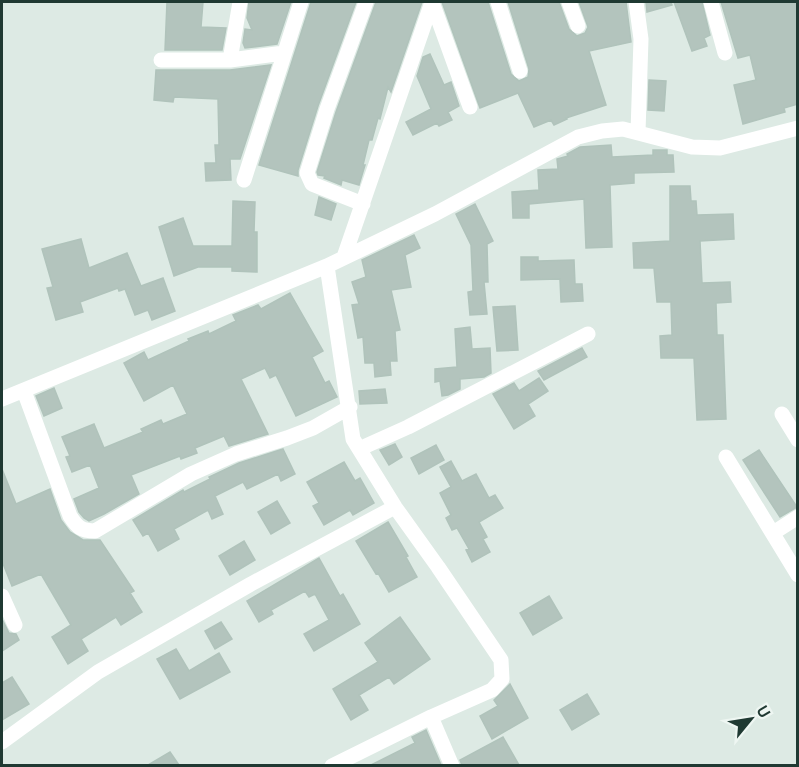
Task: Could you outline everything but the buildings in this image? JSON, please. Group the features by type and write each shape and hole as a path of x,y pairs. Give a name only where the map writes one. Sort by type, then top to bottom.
{"street":[{"path":"230,60 240,2"},
{"path":"244,180 301,2"},
{"path":"363,204 312,184 307,173 327,109 366,2"},
{"path":"344,257 432,2"},
{"path":"432,2 470,107"},
{"path":"498,2 520,71"},
{"path":"569,2 578,26"},
{"path":"636,2 641,39 638,132"},
{"path":"711,2 725,53"},
{"path":"160,60 230,60 284,54"},
{"path":"2,399 327,266 435,214 578,137 623,129 692,147 720,148 798,128"},
{"path":"327,266 353,439 395,507 501,660 502,678 492,690 332,765"},
{"path":"359,449 408,427 588,334"},
{"path":"24,391 70,516 78,528 87,531 95,531 190,474 236,454 313,428 350,407"},
{"path":"782,414 798,440"},
{"path":"726,457 798,575"},
{"path":"2,742 98,672 180,624 395,507"},
{"path":"772,533 798,518"},
{"path":"2,596 15,625"},
{"path":"431,717 452,765"}]}
